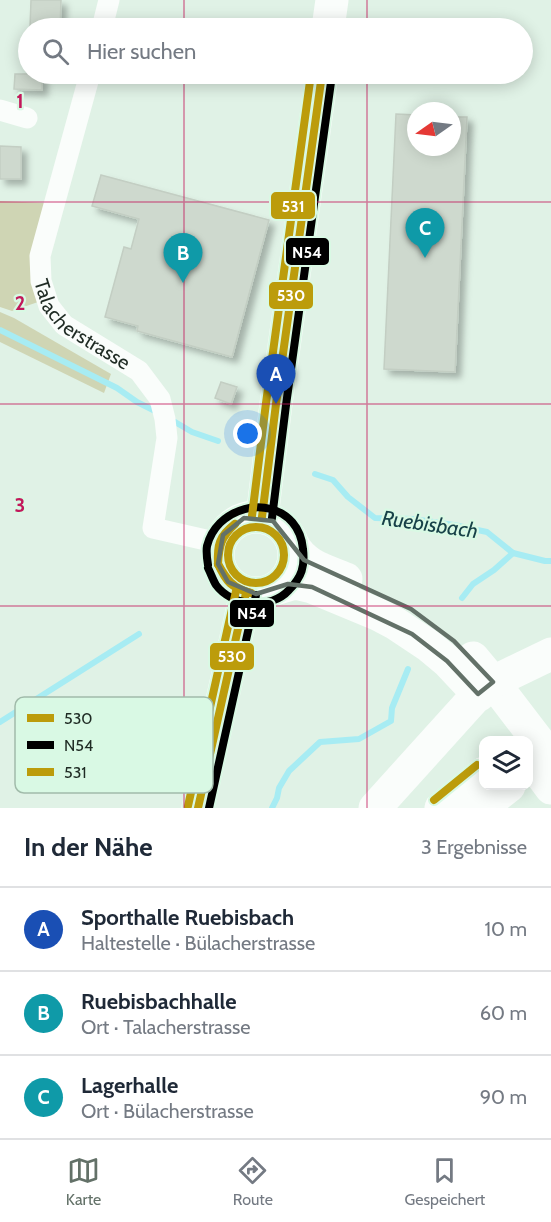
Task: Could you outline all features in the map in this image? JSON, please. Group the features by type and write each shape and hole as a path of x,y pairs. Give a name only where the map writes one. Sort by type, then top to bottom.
{"main road":[{"path":"329,18 332,0"},
{"path":"262,517 321,84"},
{"path":"486,688 478,663 454,640 411,609 311,565 298,554 289,535 273,521 262,517 244,518 229,528 219,543 218,564 222,574 236,589 260,591 295,583 312,587 377,614 429,646 486,688 551,756 533,768"},
{"path":"260,591 282,583 289,575 294,556 293,545"},
{"path":"213,756 260,591"},
{"path":"375,808 486,688 551,654"},
{"path":"533,764 551,788"},
{"path":"441,808 479,776"},
{"path":"481,808 504,790"},
{"path":"198,808 202,793"}],"street":[{"path":"104,18 109,0"},
{"name":"Talacherstrasse","path":"87,84 40,256 41,280 49,306 64,326 139,371 160,399 165,419 166,438 153,528 219,543"},
{"path":"0,110 27,118"}],"highlighted area":[{"path":"244,518 273,521 304,560 411,609 454,641 493,682 478,694 447,661 412,634 312,587 288,584 256,594 228,582 218,564 223,535"}],"green space":[{"path":"0,201 44,203 38,302 12,311 0,307"},
{"path":"0,312 111,374 104,393 0,342"}],"building":[{"path":"31,0 61,0 60,18 30,18"},
{"path":"15,74 18,74 18,84 42,84 42,90 14,89"},
{"path":"396,114 407,115 407,156 461,156 461,117 467,117 455,372 384,369"},
{"path":"0,146 21,147 21,179 0,179"},
{"path":"101,175 269,220 232,357 137,331 138,326 105,317 124,247 131,249 139,219 92,206"},
{"path":"221,382 237,387 231,404 215,398"}],"waterway":[{"name":"Ruebisbach","path":"0,330 117,388 137,402 159,413"},
{"name":"Ruebisbach","path":"170,419 192,432 218,441"},
{"name":"Ruebisbach","path":"315,474 333,480 348,497 375,518 413,519 487,532 513,553 551,561"},
{"path":"462,598 473,584 513,553"},
{"path":"39,697 139,634"},
{"path":"272,808 279,788 289,771 320,742 359,739 391,721 392,708 408,669"},
{"path":"0,722 15,713"}],"transit line":[{"name":"531","path":"252,516 310,84"},
{"name":"530","path":"262,517 321,84"},
{"name":"N54","path":"272,518 331,84"},
{"name":"N54","path":"208,565 207,546 220,523 232,514 258,507 283,514 292,522 299,534 304,555 300,576 289,590 272,601 262,603 241,602 232,598 216,585 208,568"},
{"name":"530","path":"218,564 220,541 235,524"},
{"name":"530","path":"218,564 222,542 235,524"},
{"name":"531","path":"256,527 267,529 276,535 282,544 284,555 282,566 276,575 267,581 256,583 245,581 236,575 230,566 228,555 230,544 236,535 245,529 256,527"},
{"name":"530","path":"218,564 231,583 251,593"},
{"name":"530","path":"218,564 230,583 251,593"},
{"name":"531","path":"212,697 236,591"},
{"name":"530","path":"213,741 246,593"},
{"name":"N54","path":"213,790 256,595"},
{"name":"531","path":"434,800 477,765"},
{"name":"531","path":"188,806 191,793"},
{"name":"530","path":"198,808 201,793"},
{"name":"N54","path":"209,808 212,793"}],"place":[{"name":"Lagerhalle","path":"425,258"},
{"name":"Ruebisbachhalle","path":"183,283"},
{"name":"Sporthalle Ruebisbach","path":"276,404"}]}
